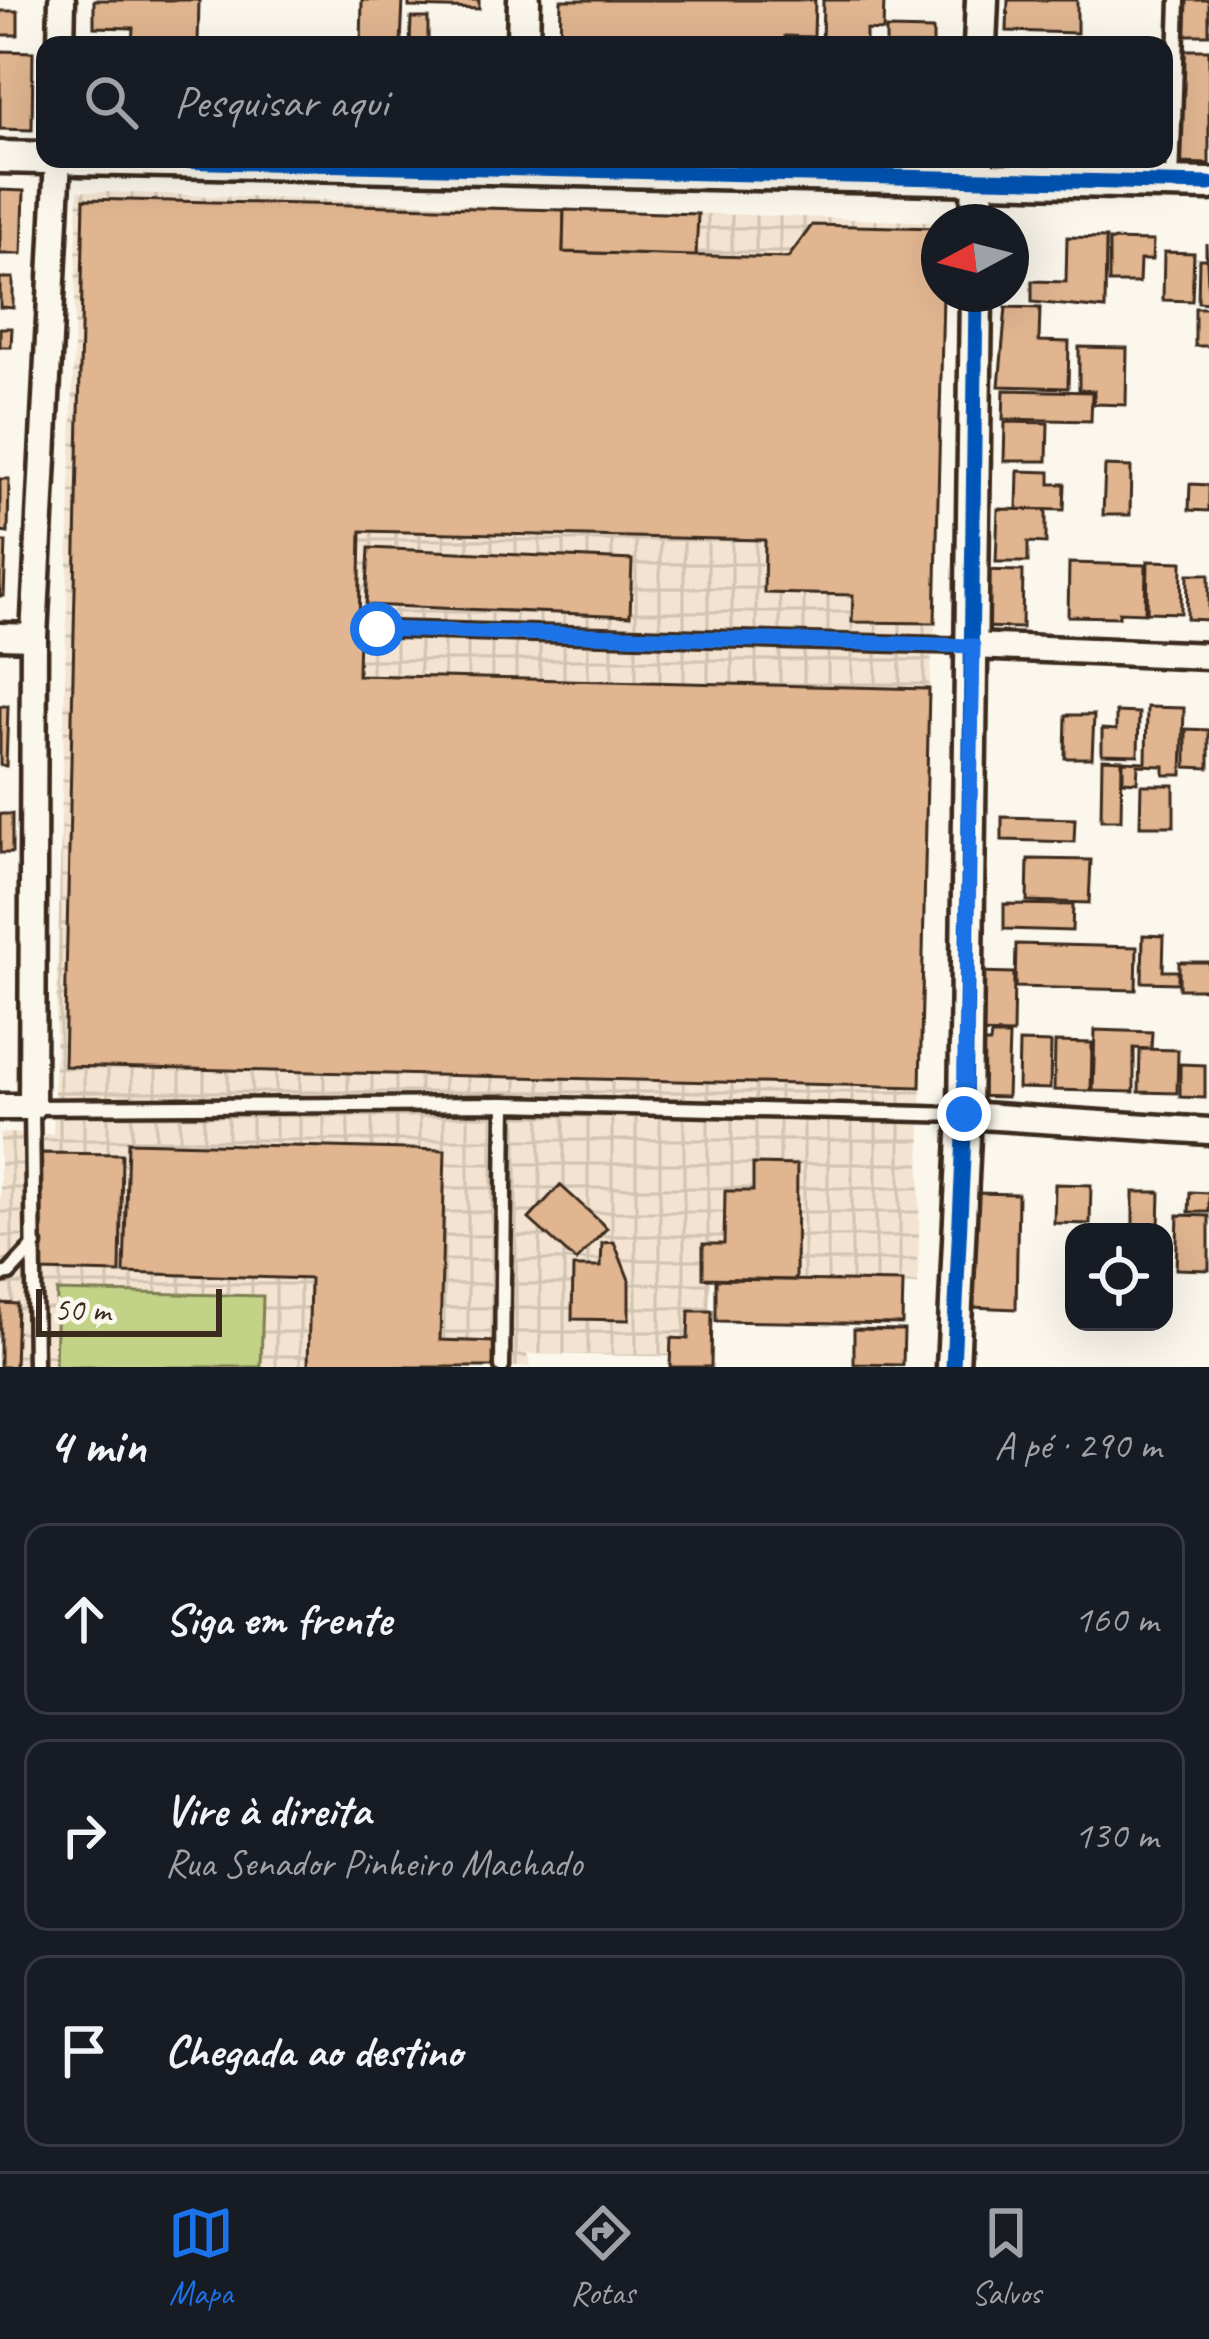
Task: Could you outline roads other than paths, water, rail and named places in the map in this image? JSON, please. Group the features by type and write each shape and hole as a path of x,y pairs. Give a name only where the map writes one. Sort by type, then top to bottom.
{"street":[{"path":"61,36 62,0"},
{"path":"523,36 524,0"},
{"path":"980,36 982,0"},
{"path":"0,157 36,158"},
{"path":"0,1107 32,1107 34,637 58,168"},
{"path":"794,168 977,170 1209,184"},
{"path":"977,170 977,204"},
{"path":"952,1367 964,1114 976,312"},
{"path":"0,636 34,637"},
{"path":"973,646 1209,656"},
{"path":"964,1114 1209,1131"}],"lane":[{"path":"1173,152 1178,0"},
{"path":"1172,168 1172,183"},
{"path":"377,629 973,646"},
{"path":"502,1367 505,1104"},
{"path":"35,1367 32,1107 505,1104 964,1114"},
{"path":"0,1275 9,1273 35,1245"}]}
